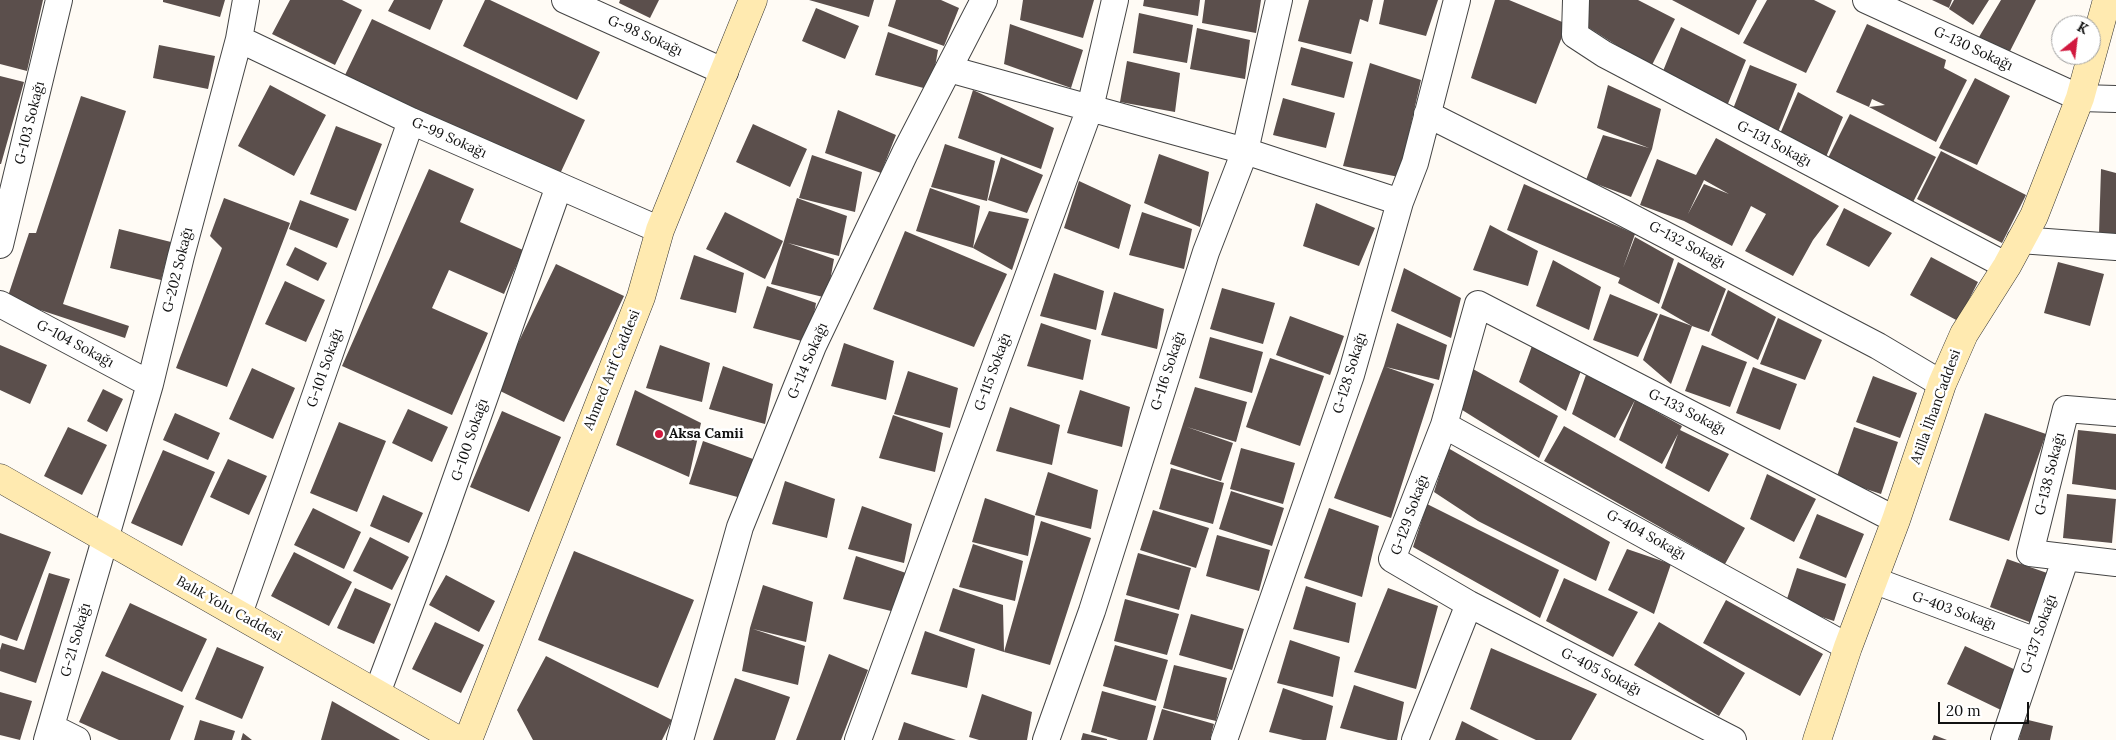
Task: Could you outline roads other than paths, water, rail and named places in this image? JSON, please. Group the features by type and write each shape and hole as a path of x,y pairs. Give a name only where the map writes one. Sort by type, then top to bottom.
{"main road":[{"name":"Ahmed Arif Caddesi","path":"468,740 641,297 660,230 752,0"},
{"name":"Atilla İlhanCaddesi","path":"1817,740 1848,647 1896,520 1942,384 1964,334 2007,266 2034,216 2080,98 2107,0"},
{"name":"Balık Yolu Caddesi","path":"0,478 458,740"}],"street":[{"name":"G-103 Sokağı","path":"0,245 60,0"},
{"name":"G-202 Sokağı","path":"104,539 150,384 181,256 239,39 246,0"},
{"name":"G-98 Sokağı","path":"565,0 724,72"},
{"name":"G-114 Sokağı","path":"680,740 740,527 813,346 905,153 984,0"},
{"name":"G-115 Sokağı","path":"858,740 1090,108 1116,0"},
{"name":"G-116 Sokağı","path":"1046,740 1092,611 1206,252 1245,151 1279,0"},
{"name":"G-128 Sokağı","path":"1224,740 1351,375 1400,202 1414,162 1457,0"},
{"name":"G-131 Sokağı","path":"1576,0 1575,35 1604,54 2007,266"},
{"name":"G-130 Sokağı","path":"1866,0 2080,98"},
{"name":"G-99 Sokağı","path":"239,39 411,121 660,230"},
{"path":"949,69 1245,151 1400,202"},
{"path":"2080,98 2116,98"},
{"name":"G-132 Sokağı","path":"1427,114 1621,211 1878,346 1942,384"},
{"name":"G-101 Sokağı","path":"238,614 411,121"},
{"name":"G-100 Sokağı","path":"377,693 434,541 559,186"},
{"path":"2020,240 2116,247"},
{"name":"G-104 Sokağı","path":"0,304 150,384"},
{"name":"G-129 Sokağı","path":"1469,604 1392,559 1444,425 1478,304"},
{"name":"G-133 Sokağı","path":"1478,304 1896,520"},
{"name":"G-138 Sokağı","path":"2066,557 2030,553 2066,409 2116,413"},
{"name":"G-404 Sokağı","path":"1444,425 1848,647"},
{"name":"G-21 Sokağı","path":"49,734 104,539"},
{"path":"2066,557 2116,563"},
{"name":"G-137 Sokağı","path":"2004,740 2066,557"},
{"name":"G-403 Sokağı","path":"1873,580 2036,641"},
{"path":"1415,740 1469,604"},
{"name":"G-405 Sokağı","path":"1469,604 1733,740"},
{"path":"49,734 77,740"}],"place":[{"name":"Aksa Camii","path":"659,434"}]}
